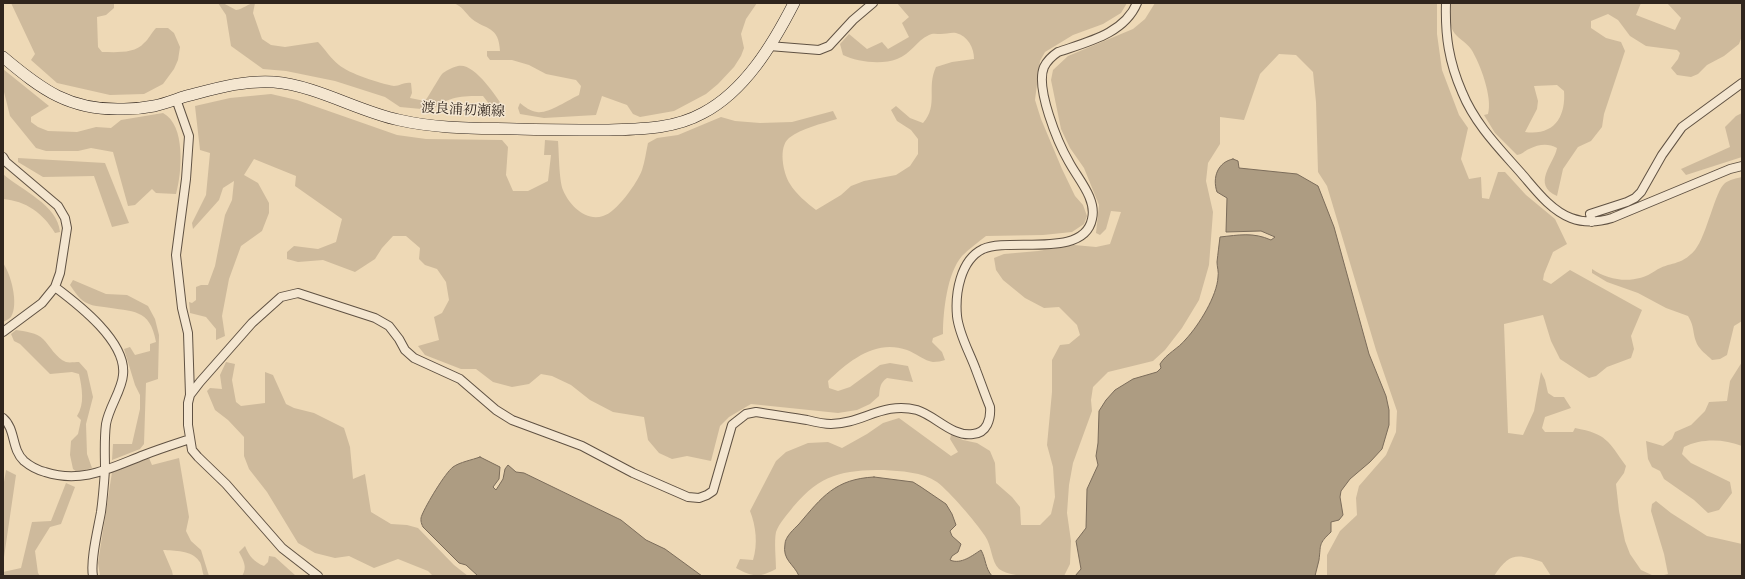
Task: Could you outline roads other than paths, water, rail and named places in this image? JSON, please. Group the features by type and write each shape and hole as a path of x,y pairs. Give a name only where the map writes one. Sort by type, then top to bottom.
{"main road":[{"name":"渡良浦初瀬線","path":"3,56 40,87 64,100 80,106 111,110 153,106 218,87 244,83 270,82 288,84 344,101 371,113 427,126 570,130 664,127 686,121 718,104 731,94 745,79 769,46 794,3"}],"street":[{"path":"769,46 819,50 829,46 853,20 874,3"},
{"path":"190,395 252,323 280,297 298,293 375,318 389,326 405,350 414,358 460,379 496,410 512,420 582,446 634,473 688,497 699,498 708,495 713,491 732,425 746,414 756,412 831,424 845,422 882,410 901,408 917,410 930,415 950,428 962,433 972,435 979,433 988,426 991,417 990,407 966,346 957,317 959,285 965,268 974,255 982,249 994,246 1049,244 1081,237 1089,229 1093,219 1093,210 1089,196 1068,160 1050,118 1043,90 1042,74 1044,67 1051,57 1058,52 1118,29 1133,13 1137,3"},
{"path":"1446,3 1446,39 1457,78 1469,108 1485,132 1535,189 1552,207 1569,217 1592,222 1612,218 1730,169 1742,166"},
{"path":"1592,222 1590,214 1635,198 1641,192 1662,155 1682,127 1742,83"},
{"path":"176,99 189,136 186,179 176,255 180,296 188,333 190,395 187,414 192,450 226,484 282,548 318,576"},
{"path":"3,157 6,162 58,206 65,218 67,228 60,273 50,296 3,332"},
{"path":"55,287 81,307 104,331 114,343 123,364 124,376 108,415 104,436 105,469 93,576"},
{"path":"3,418 10,426 17,452 23,460 35,469 62,477 79,477 92,474 190,439"}]}
